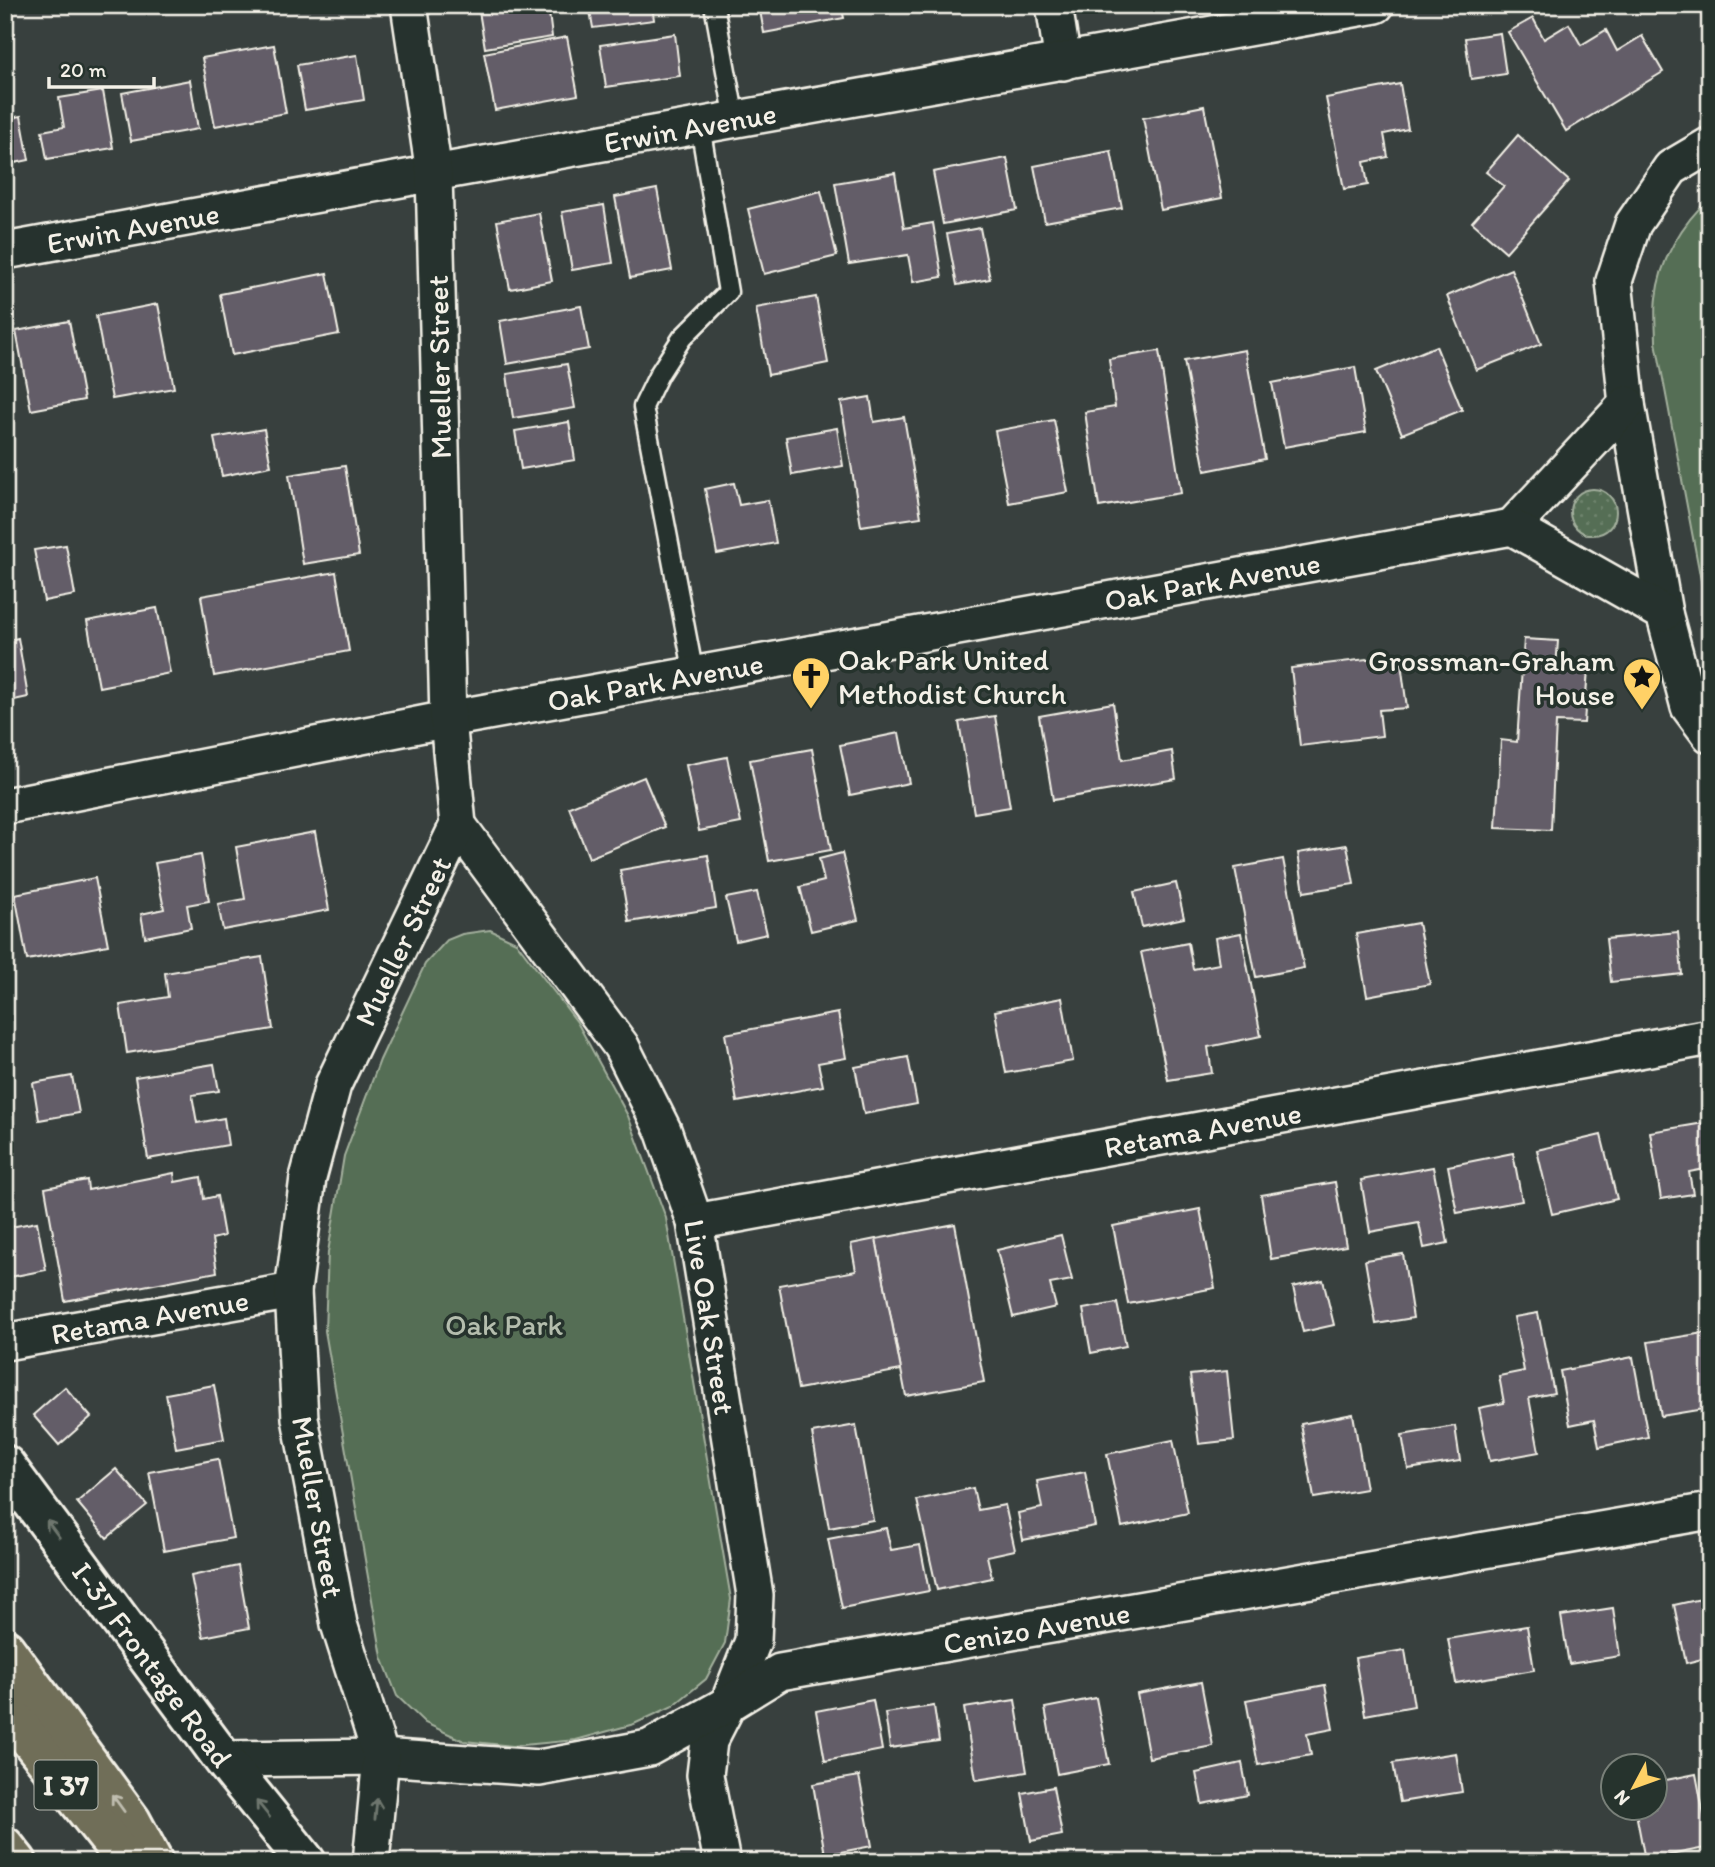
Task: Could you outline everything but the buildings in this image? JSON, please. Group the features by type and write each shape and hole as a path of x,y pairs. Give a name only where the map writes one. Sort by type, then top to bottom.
{"highway":[{"path":"5,1650 131,1821 153,1862"},
{"name":"I 37","path":"5,1708 127,1862"},
{"path":"5,1847 17,1862"}],"main road":[{"name":"I-37 Frontage Road","path":"5,1465 223,1759 306,1862"}],"street":[{"name":"Mueller Street","path":"371,1862 381,1757 340,1624 300,1418 293,1291 308,1178 333,1085 458,825 448,719 434,173 410,5"},
{"path":"1054,5 1063,62"},
{"name":"Erwin Avenue","path":"5,251 1376,5"},
{"path":"1710,145 1671,168 1633,224 1614,281 1627,404 1664,613 1689,706 1710,735"},
{"path":"1627,404 1512,527 1664,613"},
{"name":"Oak Park Avenue","path":"5,806 448,719 1512,527"},
{"name":"Live Oak Street","path":"458,825 621,1046 663,1130 695,1222 755,1595 753,1641 728,1704 709,1741 705,1775 722,1862"},
{"name":"Retama Avenue","path":"695,1222 1710,1037"},
{"name":"Retama Avenue","path":"5,1342 293,1291"},
{"name":"Cenizo Avenue","path":"223,1759 381,1757 538,1768 649,1748 780,1672 1710,1511"}],"lane":[{"path":"714,5 735,120"},
{"path":"694,675 643,407 659,374 682,338 728,292 700,126"}],"green space":[{"path":"1710,198 1710,628 1656,342 1655,303 1667,256 1690,219"},
{"path":"1593,489 1609,496 1616,512 1609,528 1593,535 1577,528 1570,512 1577,496"},
{"name":"Oak Park","path":"490,930 516,942 577,1022 628,1116 666,1218 731,1599 725,1643 706,1679 673,1706 634,1724 576,1740 513,1746 464,1741 425,1723 397,1696 382,1657 325,1331 328,1252 344,1156 380,1060 425,964 447,940 462,934"}],"place":[{"name":"Oak Park United Methodist Church","path":"811,710"},
{"name":"Grossman-Graham House","path":"1642,711"}]}
